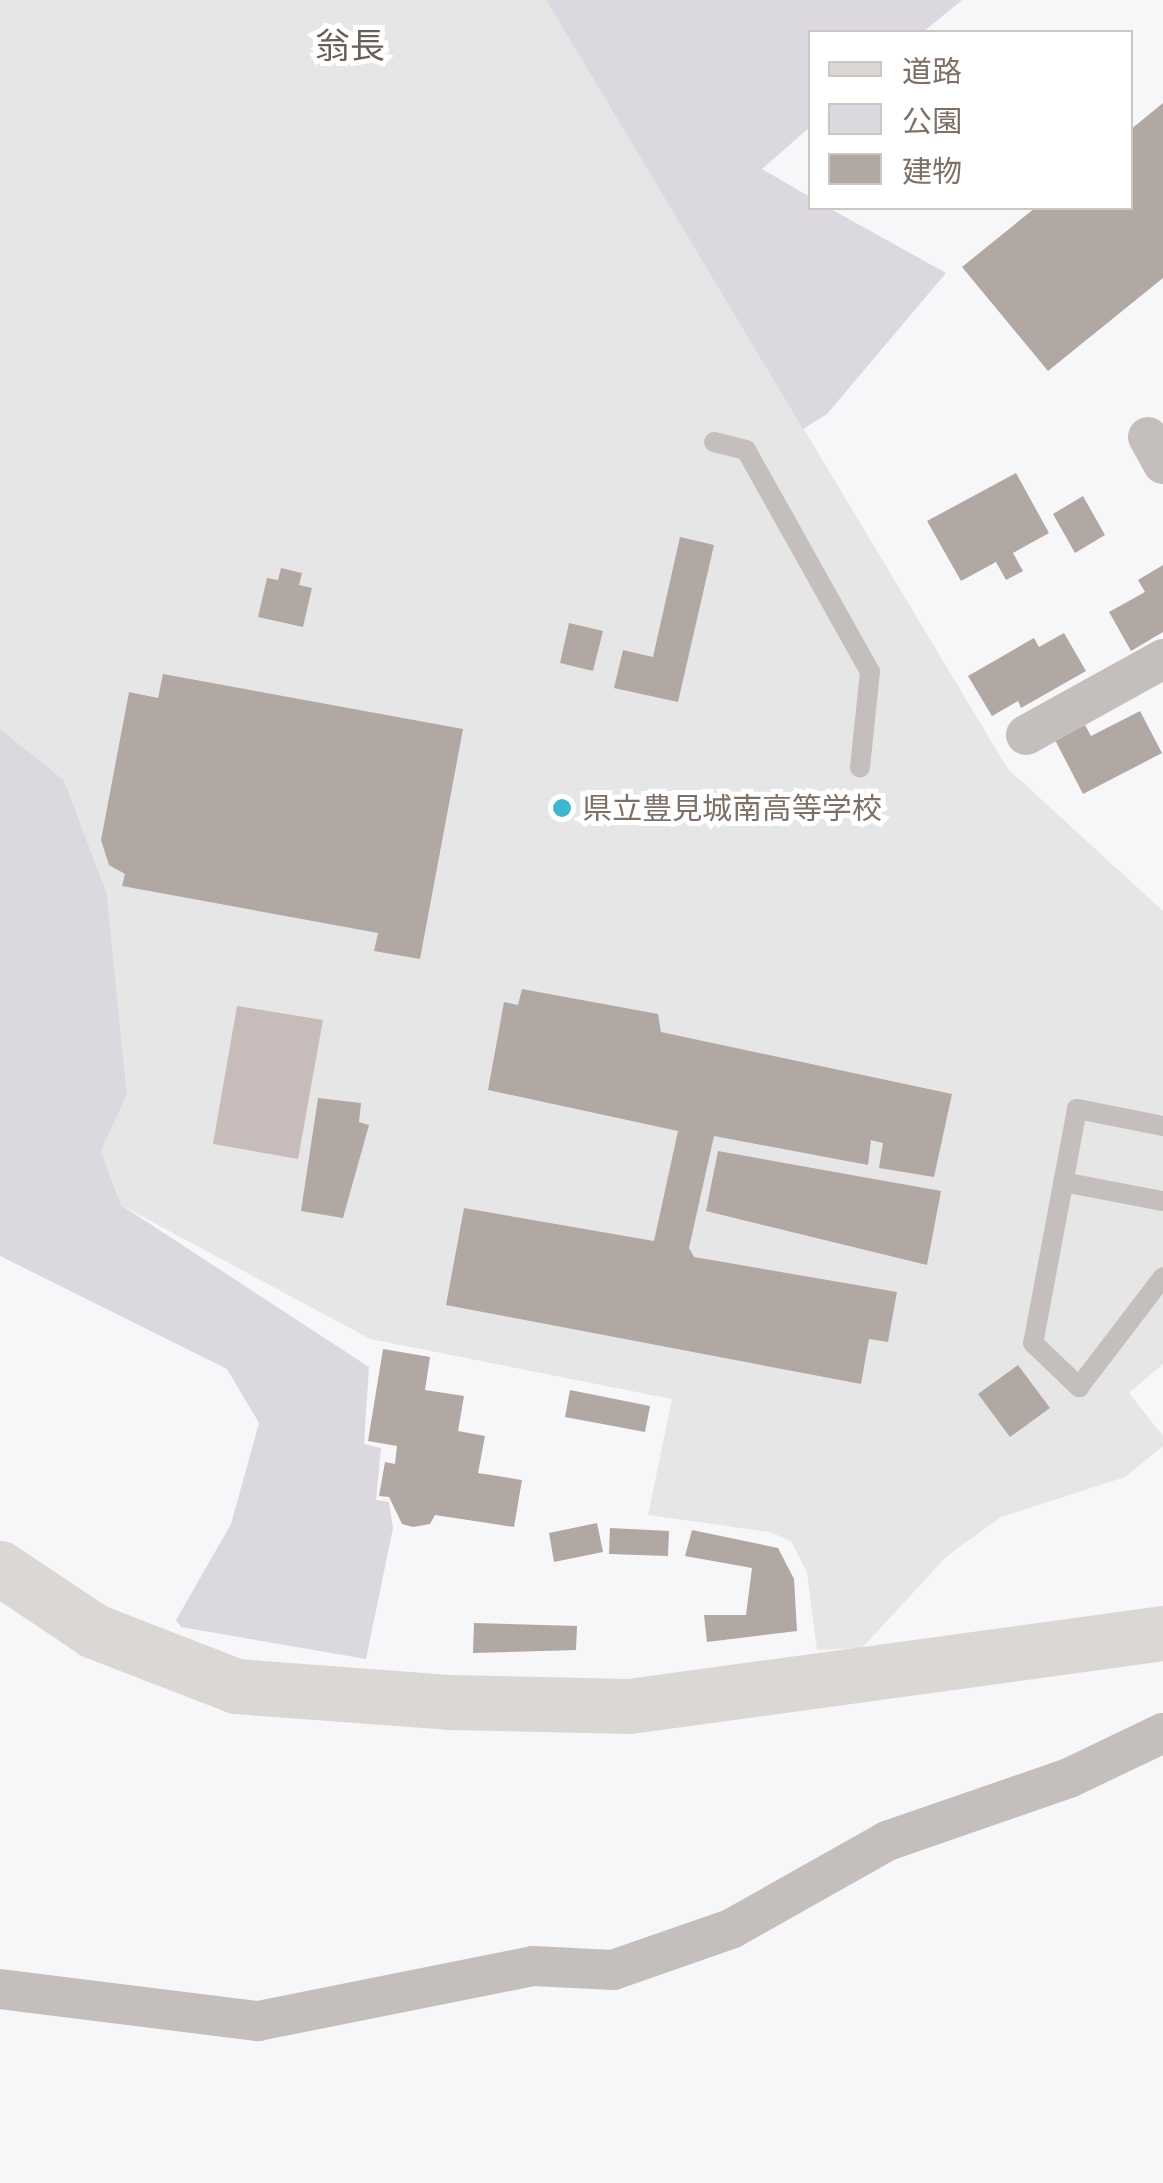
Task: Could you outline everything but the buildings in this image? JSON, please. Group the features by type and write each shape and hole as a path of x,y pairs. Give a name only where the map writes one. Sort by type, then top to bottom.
{"street":[{"path":"1026,735 1163,659"},
{"path":"0,1568 94,1630 236,1686 450,1702 628,1706 1163,1633"},
{"path":"0,1989 258,2021 533,1966 613,1970 732,1929 887,1840 1068,1778 1163,1733"}],"lane":[{"path":"714,442 746,450 870,672 860,766"},
{"path":"1163,1126 1077,1109 1033,1343 1079,1387 1163,1276"},
{"path":"1063,1182 1163,1201"}],"shaded area":[{"name":"県立豊見城南高等学校","path":"0,0 546,0 1008,769 1163,911 1163,1364 1129,1393 1163,1436 1163,1446 1125,1477 1001,1517 947,1556 862,1648 817,1650 807,1573 791,1541 770,1532 648,1515 672,1399 370,1339 121,1205 101,1151 127,1093 107,894 64,780 0,729"},
{"path":"237,1006 323,1020 298,1159 213,1144"}],"green space":[{"path":"546,0 962,0 925,30 808,30 808,129 762,169 808,196 808,210 833,210 946,273 827,414 803,429"},
{"path":"0,729 64,780 107,894 127,1094 101,1151 121,1205 369,1367 364,1444 381,1448 376,1500 389,1502 393,1528 366,1659 181,1627 176,1620 231,1524 259,1423 227,1369 0,1256"}],"place":[{"name":"県立豊見城南高等学校","path":"562,808"}],"district":[{"name":"翁長","path":"350,45"}]}
